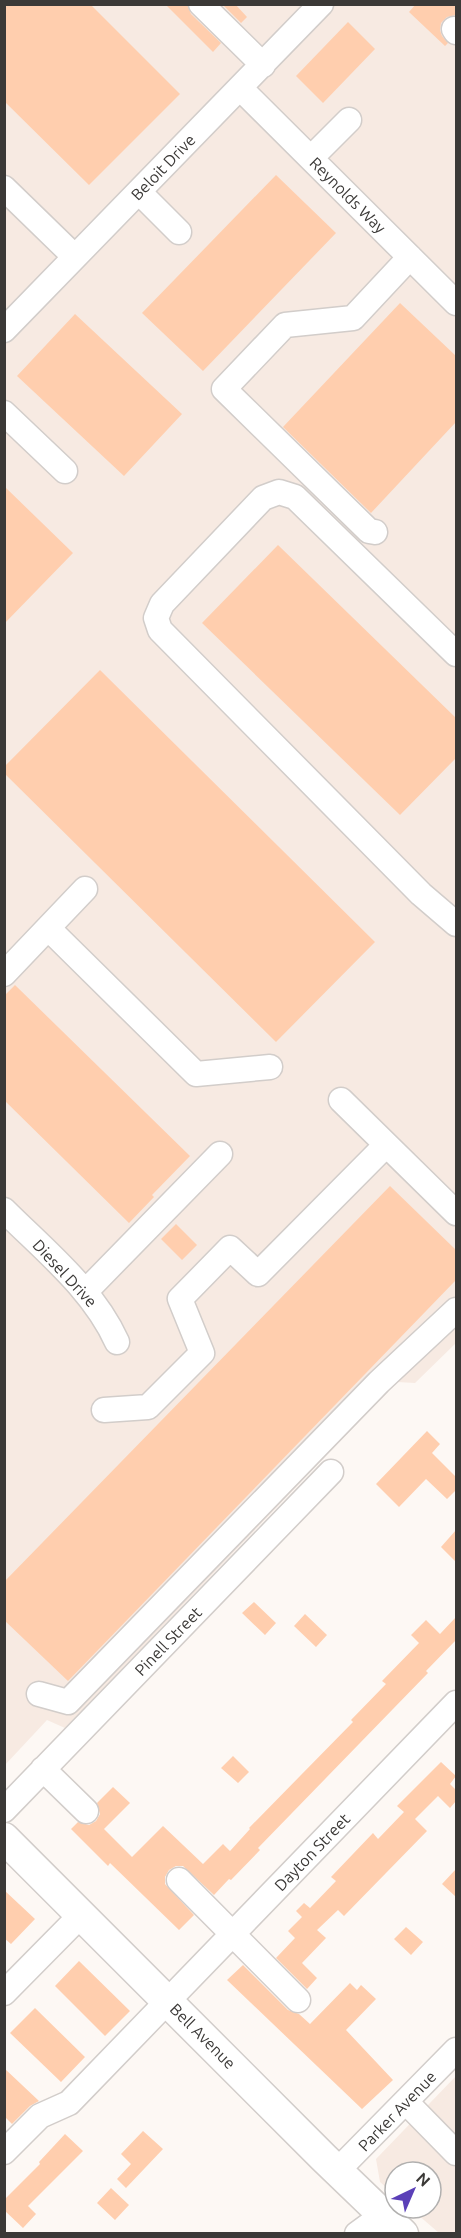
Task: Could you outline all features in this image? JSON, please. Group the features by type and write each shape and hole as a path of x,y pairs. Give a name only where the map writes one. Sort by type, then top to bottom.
{"main road":[{"name":"Bell Avenue","path":"4,1838 337,2171 393,2224"}],"street":[{"path":"201,4 263,65"},
{"name":"Beloit Drive","path":"4,330 321,4"},
{"name":"Reynolds Way","path":"240,88 456,303"},
{"path":"311,158 349,120"},
{"path":"4,188 75,257"},
{"path":"139,192 179,232"},
{"path":"375,532 369,531 224,389 285,325 353,318 410,257"},
{"path":"4,413 65,471"},
{"path":"456,654 295,497 279,492 262,498 162,604 156,618 160,630 421,894 456,924"},
{"path":"4,974 85,889"},
{"path":"48,928 196,1074 270,1067"},
{"path":"341,1100 456,1213"},
{"path":"104,1410 148,1407 202,1353 180,1299 230,1248 258,1274 386,1145"},
{"path":"86,1292 220,1154"},
{"name":"Diesel Drive","path":"4,1210 86,1292 100,1310 117,1342"},
{"path":"39,1694 68,1702 379,1382 456,1310"},
{"name":"Pinell Street","path":"4,1810 331,1472"},
{"name":"Dayton Street","path":"4,2152 40,2116 69,2103 456,1703"},
{"path":"43,1769 86,1811"},
{"path":"179,1880 298,2000"},
{"path":"4,1993 81,1915"},
{"name":"Parker Avenue","path":"337,2171 456,2050"},
{"path":"405,2102 456,2153"},
{"path":"357,2234 393,2224"}],"shaded area":[{"path":"5,5 456,5 456,1343 415,1383 397,1382 65,1728 47,1720 5,1765"},
{"path":"456,2076 456,2233 439,2233 424,2220 443,2220 443,2160 383,2160 383,2185 380,2182 376,2159"}],"building":[{"path":"4,4 90,4 180,94 89,185 4,101"},
{"path":"165,4 187,4 191,14 221,43 213,52"},
{"path":"222,4 235,4 247,17 241,23"},
{"path":"416,4 456,4 456,15 447,17 441,23 442,36 448,43 445,46 409,12"},
{"path":"348,22 375,49 323,103 296,76"},
{"path":"276,175 336,233 203,371 142,313"},
{"path":"400,303 456,356 456,422 371,513 283,427"},
{"path":"75,314 182,414 124,476 17,376"},
{"path":"4,486 73,553 4,624"},
{"path":"278,545 456,718 456,758 400,815 202,623"},
{"path":"100,670 375,942 276,1042 4,773 4,767"},
{"path":"15,985 190,1156 152,1195 154,1197 129,1223 4,1100 4,996"},
{"path":"390,1186 456,1250 456,1280 68,1681 4,1620 4,1582"},
{"path":"176,1224 197,1245 182,1260 161,1239"},
{"path":"427,1431 440,1444 432,1453 456,1477 456,1490 447,1499 426,1479 399,1507 376,1484"},
{"path":"456,1530 456,1562 441,1547"},
{"path":"254,1602 276,1623 265,1635 242,1613"},
{"path":"305,1614 327,1635 316,1647 294,1626"},
{"path":"456,1617 456,1640 426,1671 428,1673 258,1848 260,1850 214,1895 183,1866 176,1866 169,1870 165,1877 165,1884 194,1915 179,1930 110,1863 108,1866 71,1829 78,1822 89,1825 96,1821 100,1814 97,1803 113,1787 130,1803 104,1829 132,1857 163,1826 203,1864 223,1844 230,1851 249,1828 353,1722 351,1720 386,1684 382,1681 419,1643 411,1635 426,1620 440,1634"},
{"path":"233,1756 249,1772 238,1783 221,1768"},
{"path":"441,1762 456,1776 450,1784 456,1790 456,1801 450,1808 438,1796 415,1819 427,1831 344,1916 338,1910 317,1930 326,1938 302,1963 317,1978 307,1989 276,1958 295,1938 288,1931 302,1917 296,1911 304,1903 310,1908 336,1881 331,1877 373,1833 378,1839 404,1812 397,1806"},
{"path":"456,1869 456,1897 442,1884"},
{"path":"4,1890 35,1919 11,1944 4,1938"},
{"path":"406,1927 423,1942 411,1955 394,1939"},
{"path":"79,1961 130,2011 105,2036 55,1986"},
{"path":"243,1965 288,2010 299,2014 310,2024 350,1983 357,1990 361,1985 376,1999 346,2030 393,2080 362,2109 227,1980"},
{"path":"35,2008 85,2057 61,2082 10,2033"},
{"path":"4,2068 39,2101 30,2106 12,2124 4,2116"},
{"path":"143,2131 163,2149 126,2188 117,2179 131,2164 121,2154"},
{"path":"65,2134 83,2151 28,2206 36,2214 23,2228 4,2210 4,2200 40,2164 39,2162"},
{"path":"111,2188 129,2205 115,2220 97,2203"}]}
